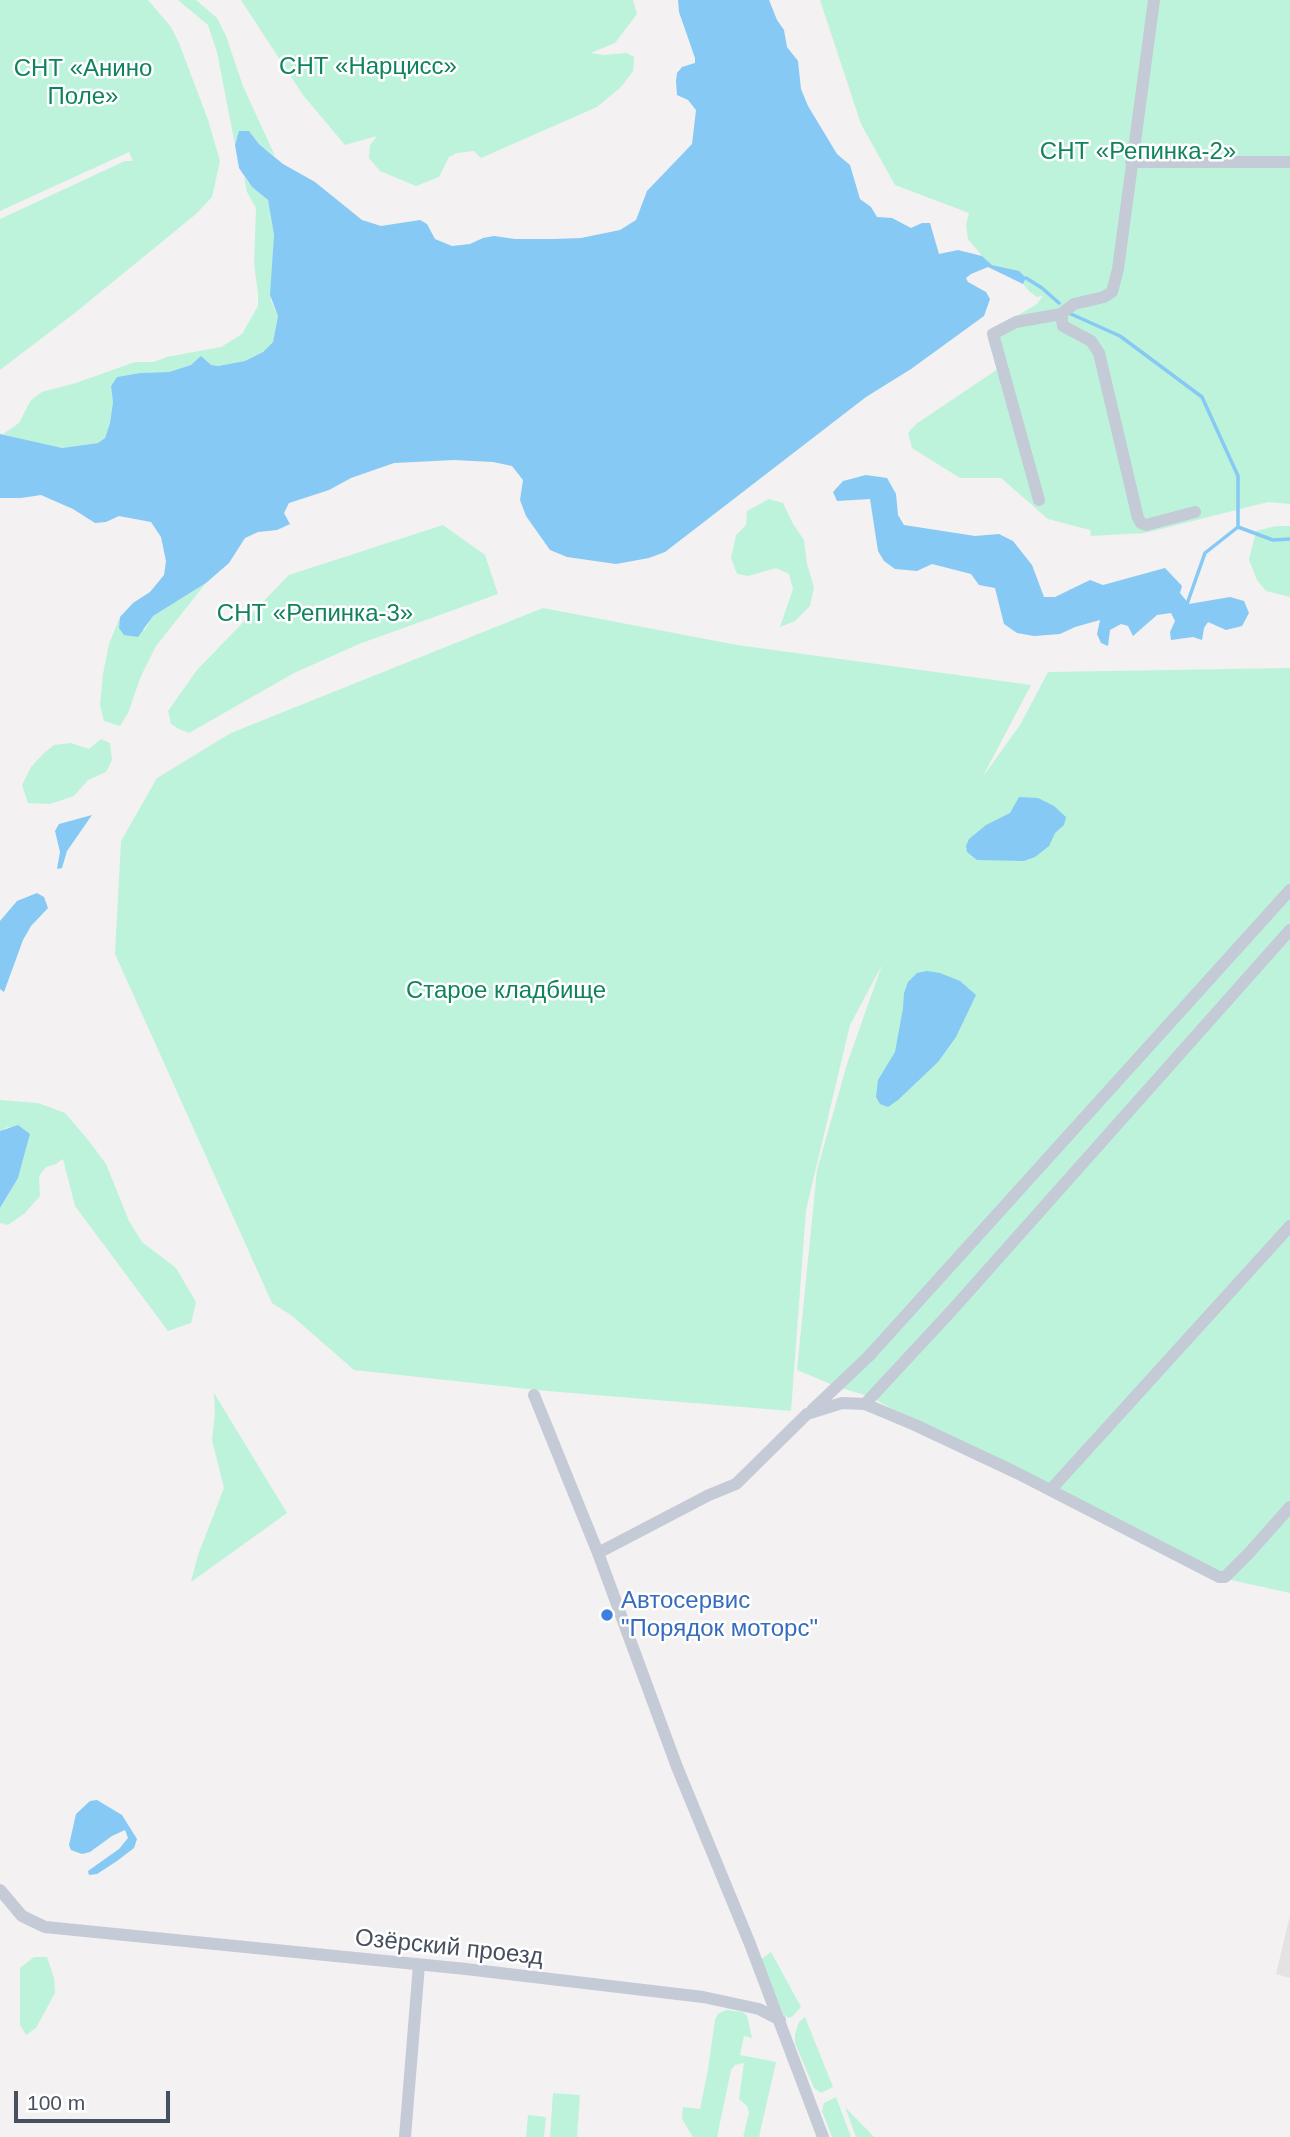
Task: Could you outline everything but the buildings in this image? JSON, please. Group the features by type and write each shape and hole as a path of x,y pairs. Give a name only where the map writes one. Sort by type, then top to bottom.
{"street":[{"path":"1039,500 993,336 995,332 1016,322 1061,314 1074,304 1104,297 1112,292 1118,269 1154,0"},
{"path":"1131,162 1290,162"},
{"path":"1061,314 1063,326 1091,341 1099,353 1138,518 1146,524 1195,512"},
{"path":"598,1553 709,1495 736,1484 869,1356 1290,890"},
{"path":"865,1404 954,1308 1290,930"},
{"path":"1055,1486 1290,1227"},
{"path":"534,1395 598,1553 677,1768 780,2020 824,2137"},
{"path":"807,1414 842,1403 865,1404 1017,1474 1219,1577 1225,1577 1290,1507"},
{"name":"Озёрский проезд","path":"0,1890 22,1916 45,1927 703,1997 748,2006 780,2020"},
{"path":"405,2137 419,1965"}],"shaded area":[{"path":"1290,1915 1290,1978 1276,1974"}],"green space":[{"name":"СНТ «Анино Поле»","path":"0,0 148,0 171,27 179,43 208,120 220,161 212,197 196,214 0,370 0,219 125,161 133,161 129,152 0,211"},
{"path":"178,0 196,0 217,18 243,86 275,156 259,144 249,131 236,139 235,145 217,52 208,25"},
{"name":"СНТ «Нарцисс»","path":"241,0 633,0 637,14 615,43 591,53 627,53 634,57 633,71 621,87 597,107 481,158 474,151 457,153 449,157 439,177 416,186 380,171 369,158 370,145 377,136 345,145 303,95"},
{"name":"СНТ «Репинка-2»","path":"820,0 1290,0 1290,504 1268,502 1145,533 1091,536 1090,530 1048,519 1001,478 960,478 912,448 908,433 916,424 1001,367 990,332 1037,304 1043,296 1037,297 1030,292 1023,284 1026,278 1006,268 992,265 982,256 968,239 966,225 969,213 895,185 861,124"},
{"path":"244,177 268,200 274,235 271,301 278,316 273,342 263,352 245,361 218,366 191,365 169,372 117,377 111,386 113,402 110,423 105,438 98,443 62,448 48,447 3,434 19,423 31,400 42,392 135,362 154,362 221,347 242,334 258,306 254,263 256,208 247,192"},
{"path":"769,499 783,503 804,540 814,587 810,606 795,621 780,627 793,589 789,574 776,568 748,576 737,574 731,558 736,535 746,525 747,511"},
{"name":"СНТ «Репинка-3»","path":"443,525 485,555 498,594 359,644 294,673 189,733 171,724 168,711 197,670 289,575"},
{"path":"1290,526 1290,597 1266,591 1257,580 1249,560 1256,531"},
{"path":"206,583 156,646 120,726 104,721 100,705 103,674 109,644 120,617 119,628 145,630 152,616"},
{"name":"Старое кладбище","path":"543,608 737,645 1031,685 982,778 1020,725 1048,672 1290,668 1290,1593 1231,1580 871,1397 797,1370 817,1170 847,1064 882,965 850,1025 806,1210 791,1411 547,1391 354,1370 291,1315 272,1303 115,954 121,841 157,778 231,733"},
{"path":"101,739 110,743 112,760 106,772 88,780 74,796 50,804 28,803 22,785 31,767 44,753 54,745 71,743 89,749"},
{"path":"0,1100 38,1103 65,1113 89,1141 106,1164 129,1221 142,1242 176,1268 196,1302 191,1323 168,1331 75,1206 63,1159 46,1167 39,1176 40,1196 25,1213 8,1225 0,1223 0,1208 18,1178 30,1134 8,1127 0,1131"},
{"path":"214,1393 287,1513 191,1582 198,1555 224,1488 212,1440"},
{"path":"771,1952 801,2007 792,2017 788,2018 783,2014 761,1959"},
{"path":"34,1957 47,1957 54,1978 55,1993 36,2028 26,2035 20,2025 20,1968"},
{"path":"726,2010 743,2012 747,2016 752,2038 744,2036 740,2055 776,2062 759,2137 743,2137 749,2113 747,2106 739,2099 744,2063 735,2065 731,2070 717,2137 693,2137 682,2119 683,2107 700,2109 715,2020 718,2014"},
{"path":"805,2017 833,2087 821,2093 814,2088 795,2043 799,2022"},
{"path":"553,2093 580,2095 577,2137 550,2137"},
{"path":"836,2097 851,2137 832,2137 822,2111 824,2103"},
{"path":"845,2107 874,2137 856,2137"},
{"path":"528,2115 546,2117 544,2137 526,2137"}],"water":[{"path":"678,0 769,0 784,30 787,47 798,61 801,89 808,106 837,154 850,165 860,199 871,207 877,217 892,218 911,228 930,223 939,254 958,250 982,256 992,265 1019,271 1026,278 1023,284 988,267 971,274 966,278 968,282 986,292 990,299 984,316 911,369 866,397 665,552 616,564 567,557 550,550 526,516 520,500 523,480 512,466 454,460 394,463 289,503 284,513 290,524 245,538 229,563 206,583 153,616 138,637 124,635 119,628 120,617 133,603 150,592 164,575 166,561 161,537 151,522 119,516 106,522 95,523 73,509 41,495 0,498 0,434 62,448 98,443 105,438 110,423 113,402 111,386 117,377 169,372 191,365 201,356 211,365 218,366 245,361 263,352 273,342 278,316 270,295 274,235 268,200 252,187 239,168 235,145 239,131 249,131 259,144 283,164 315,182 362,220 381,226 420,220 427,224 435,239 452,246 470,244 494,236 515,239 581,238 620,230 636,220 647,191 692,144 696,110 688,100 677,95 676,81 677,73 682,67 695,63 695,58 679,12"},
{"path":"866,475 887,478 896,494 898,515 904,525 975,536 999,534 1013,541 1032,565 1044,597 1055,597 1090,580 1103,585 1165,568 1182,586 1180,593 1189,604 1230,597 1244,601 1249,613 1242,626 1226,630 1208,622 1202,640 1193,637 1171,640 1170,632 1175,621 1171,613 1157,615 1133,636 1128,626 1121,624 1110,630 1108,646 1101,643 1097,634 1100,620 1060,634 1034,636 1017,633 1004,624 995,588 979,585 971,574 932,564 917,571 895,569 884,561 878,551 870,499 837,501 833,492 843,481"},
{"path":"1019,797 1038,798 1054,806 1066,817 1064,825 1055,833 1049,846 1035,857 1024,861 977,860 967,852 969,839 986,825 1010,813"},
{"path":"92,815 67,851 62,868 57,869 60,852 55,831 59,824"},
{"path":"37,893 44,897 48,908 31,926 23,940 4,992 0,989 0,921 17,901"},
{"path":"927,971 960,981 976,995 956,1037 938,1062 888,1107 880,1104 876,1097 878,1080 895,1052 908,982 917,973"},
{"path":"18,1125 30,1134 18,1178 0,1208 0,1131"},
{"path":"97,1800 122,1815 137,1839 134,1848 117,1861 97,1874 89,1875 88,1871 119,1849 128,1838 125,1830 90,1852 82,1854 71,1850 69,1845 76,1814 90,1801"}],"waterway":[{"path":"1026,278 1059,303"},
{"path":"1071,314 1120,336 1202,397 1238,476 1238,527"},
{"path":"1187,604 1205,553 1238,527 1273,540 1290,539"}],"place":[{"name":"Автосервис \"Порядок моторс\"","path":"607,1615"}]}
